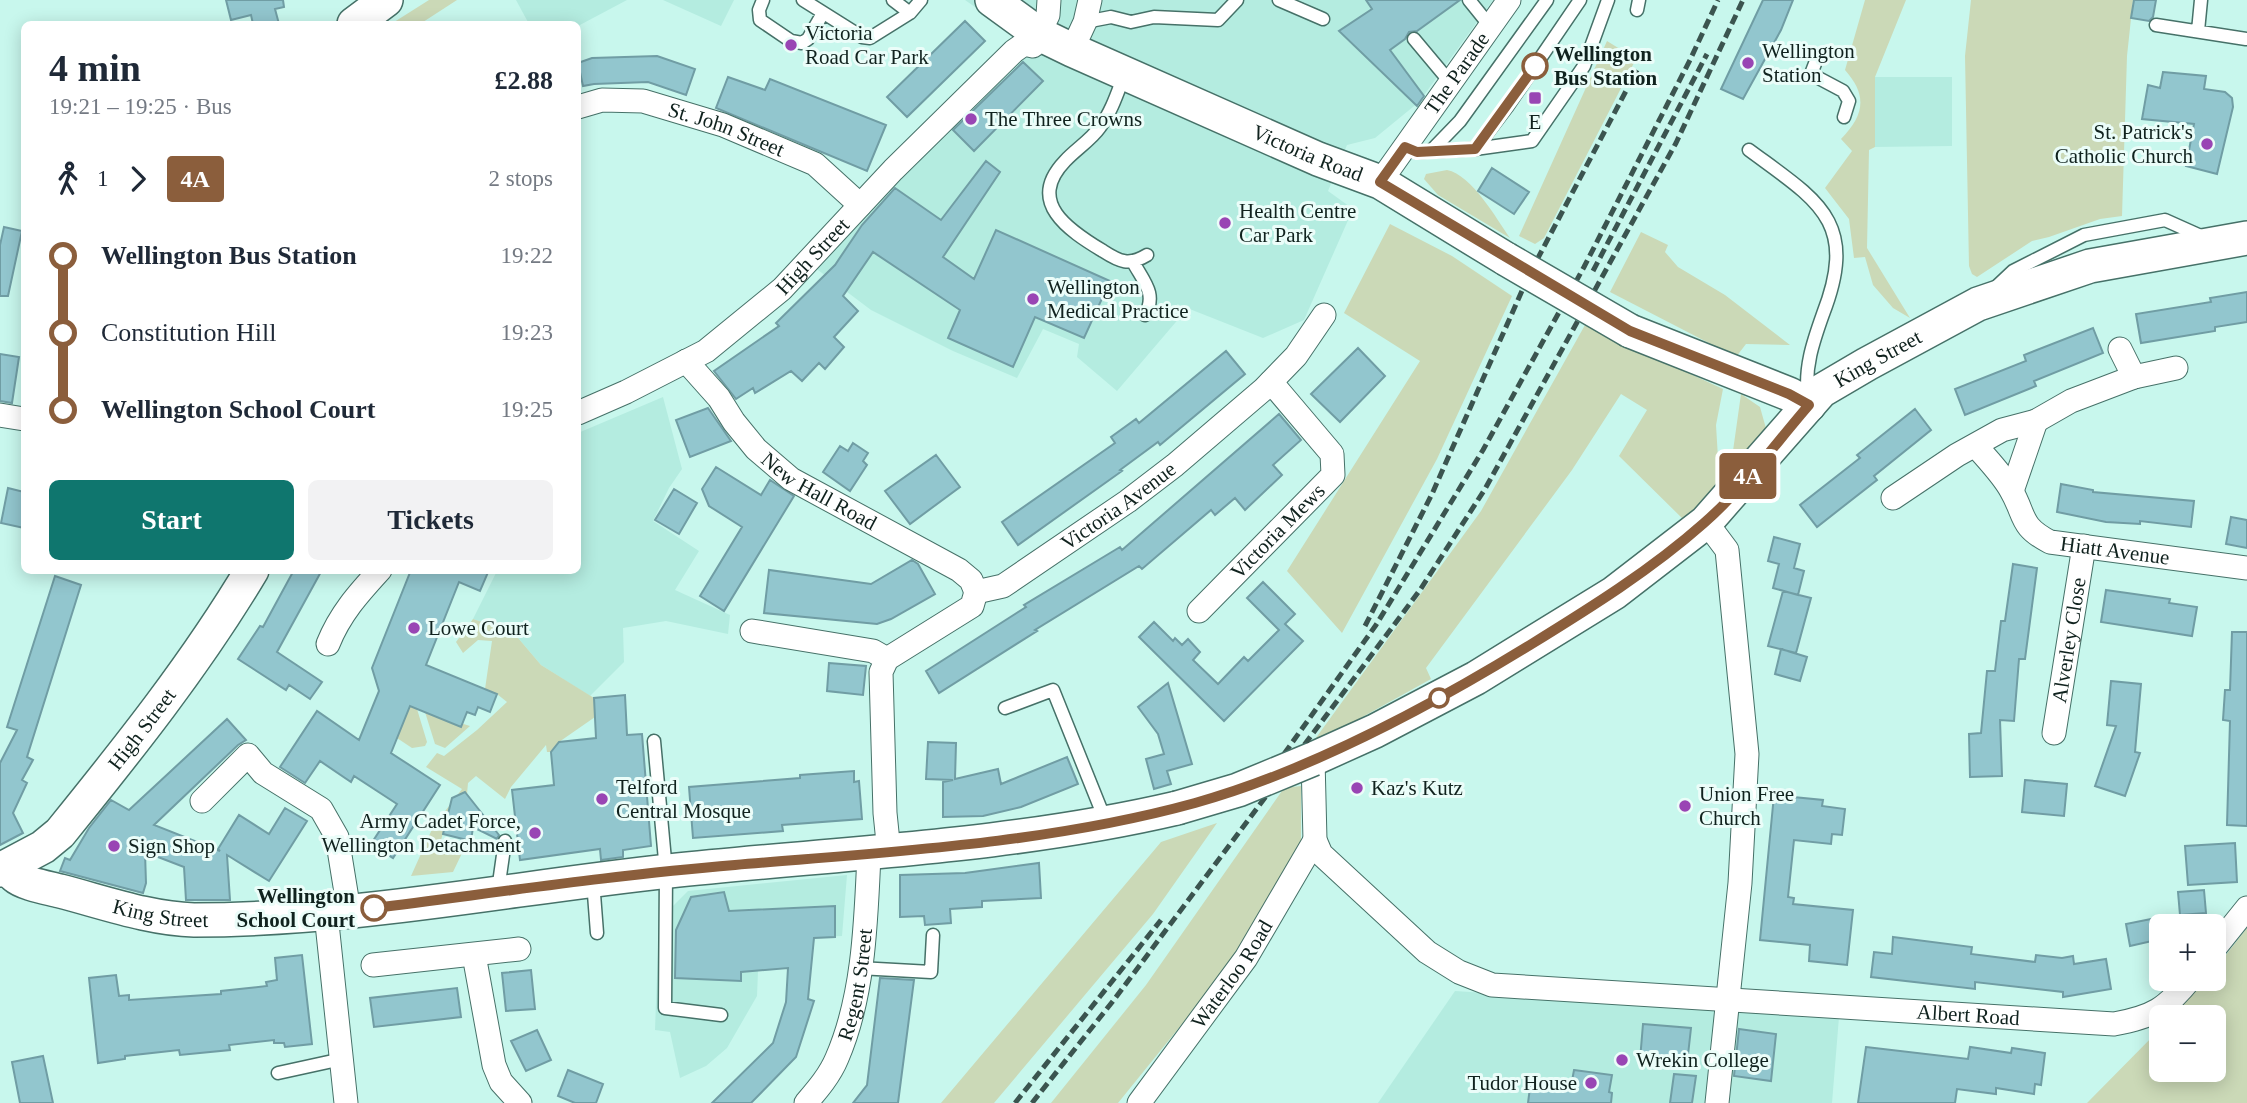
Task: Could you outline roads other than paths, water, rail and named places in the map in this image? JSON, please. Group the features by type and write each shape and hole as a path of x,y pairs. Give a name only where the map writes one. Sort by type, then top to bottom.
{"street":[{"path":"358,21 386,0"},
{"name":"Victoria Road","path":"992,0 1027,43 1082,24 1126,73 1318,159 1380,182 1630,331 1789,394 1809,405"},
{"path":"1027,43 1048,15 1049,0"},
{"name":"The Parade","path":"1380,182 1509,0"},
{"name":"High Street","path":"581,412 706,351 782,289 860,205 1027,43"},
{"name":"St. John Street","path":"581,106 602,100 643,101 723,125 815,164 860,205"},
{"name":"King Street","path":"4,868 15,876 38,885 150,914 191,920 337,913 666,872 1013,838 1177,808 1238,790 1375,731 1476,678 1614,593 1706,522 1821,391 1978,304 2090,266 2247,238"},
{"name":"Victoria Avenue","path":"976,592 1003,586 1128,501 1175,465 1296,356 1324,315"},
{"path":"2120,349 2134,377"},
{"name":"New Hall Road","path":"687,361 719,398 756,449 791,479 960,570 971,580 976,592"},
{"path":"1893,498 1957,455 2002,430 2036,421 2071,401 2134,377 2169,370"},
{"name":"Victoria Mews","path":"1199,611 1333,475 1332,454 1270,382"},
{"path":"0,415 21,418"},
{"path":"2012,491 2036,421"},
{"name":"Hiatt Avenue","path":"1976,446 2012,491 2024,522 2038,536 2050,542 2247,569"},
{"path":"1706,522 1727,550 1747,754 1740,883 1717,1103"},
{"name":"Alverley Close","path":"2054,733 2084,546"},
{"name":"High Street","path":"4,868 43,847 60,833 164,702 217,629 250,574"},
{"path":"328,644 335,626 349,604 376,574"},
{"path":"879,853 884,803 881,672 887,659 972,606 976,592"},
{"path":"752,631 873,651 887,659"},
{"path":"202,801 248,755 263,773 321,809 337,837 337,913 346,1103"},
{"path":"1313,759 1315,840"},
{"name":"Albert Road","path":"1315,840 1324,857 1427,952 1492,985 2114,1024 2143,1019 2174,999 2180,991"},
{"name":"Waterloo Road","path":"1139,1103 1246,958 1315,840"},
{"name":"Regent Street","path":"806,1103 824,1083 846,1035 867,907 879,853"},
{"path":"2226,934 2247,908"},
{"path":"373,965 519,950"},
{"path":"474,955 494,1065 501,1082 519,1103"}],"lane":[{"path":"763,0 759,10 760,20 791,41 802,43 808,39 823,13"},
{"path":"803,0 862,37 870,38 910,13 920,0"},
{"path":"893,0 910,13"},
{"path":"1082,24 1111,17 1131,22 1154,17 1218,20 1237,0"},
{"path":"1279,0 1323,19"},
{"path":"1469,0 1490,26"},
{"path":"1431,151 1460,121 1547,0"},
{"path":"1475,149 1580,0"},
{"path":"1405,147 1417,152 1475,149 1532,141 1584,66 1608,0"},
{"path":"2198,31 2202,0"},
{"path":"2157,25 2246,39"},
{"path":"1413,40 1450,82"},
{"path":"1816,61 1811,74 1843,92 1849,101 1844,117"},
{"path":"1126,73 1107,117 1052,179 1049,195 1054,212 1063,224 1104,253 1121,261 1133,262 1147,255"},
{"path":"1749,150 1819,205 1832,226 1838,258 1830,298 1811,348 1806,383 1809,405"},
{"path":"1133,262 1150,293 1152,303 1145,316"},
{"path":"1005,708 1053,690 1106,823"},
{"path":"654,741 666,872 665,1008 721,1015"},
{"path":"498,893 505,841"},
{"path":"593,881 597,933"},
{"path":"859,968 932,972 933,935"},
{"path":"278,1073 342,1059"}],"railway":[{"path":"1284,754 1376,625 1483,450 1584,267 1718,0"},
{"path":"1032,1103 1113,1001 1420,590 1485,489 1676,143 1743,0"},
{"path":"1593,271 1707,54"},
{"path":"1365,626 1432,494 1529,275 1637,70"},
{"path":"1015,1103 1161,920"}],"place":[{"name":"Victoria Road Car Park","path":"791,45"},
{"name":"Wellington Station","path":"1748,63"},
{"name":"Wellington Bus Station","path":"1535,66"},
{"name":"E","path":"1535,98"},
{"name":"The Three Crowns","path":"971,119"},
{"name":"St. Patrick's Catholic Church","path":"2207,144"},
{"name":"Health Centre Car Park","path":"1225,223"},
{"name":"Wellington Medical Practice","path":"1033,299"},
{"name":"Lowe Court","path":"414,628"},
{"name":"Kaz's Kutz","path":"1357,788"},
{"name":"Telford Central Mosque","path":"602,799"},
{"name":"Union Free Church","path":"1685,806"},
{"name":"Army Cadet Force, Wellington Detachment","path":"535,833"},
{"name":"Sign Shop","path":"114,846"},
{"name":"Wellington School Court","path":"374,908"},
{"name":"Wrekin College","path":"1622,1060"},
{"name":"Tudor House","path":"1591,1083"}]}
